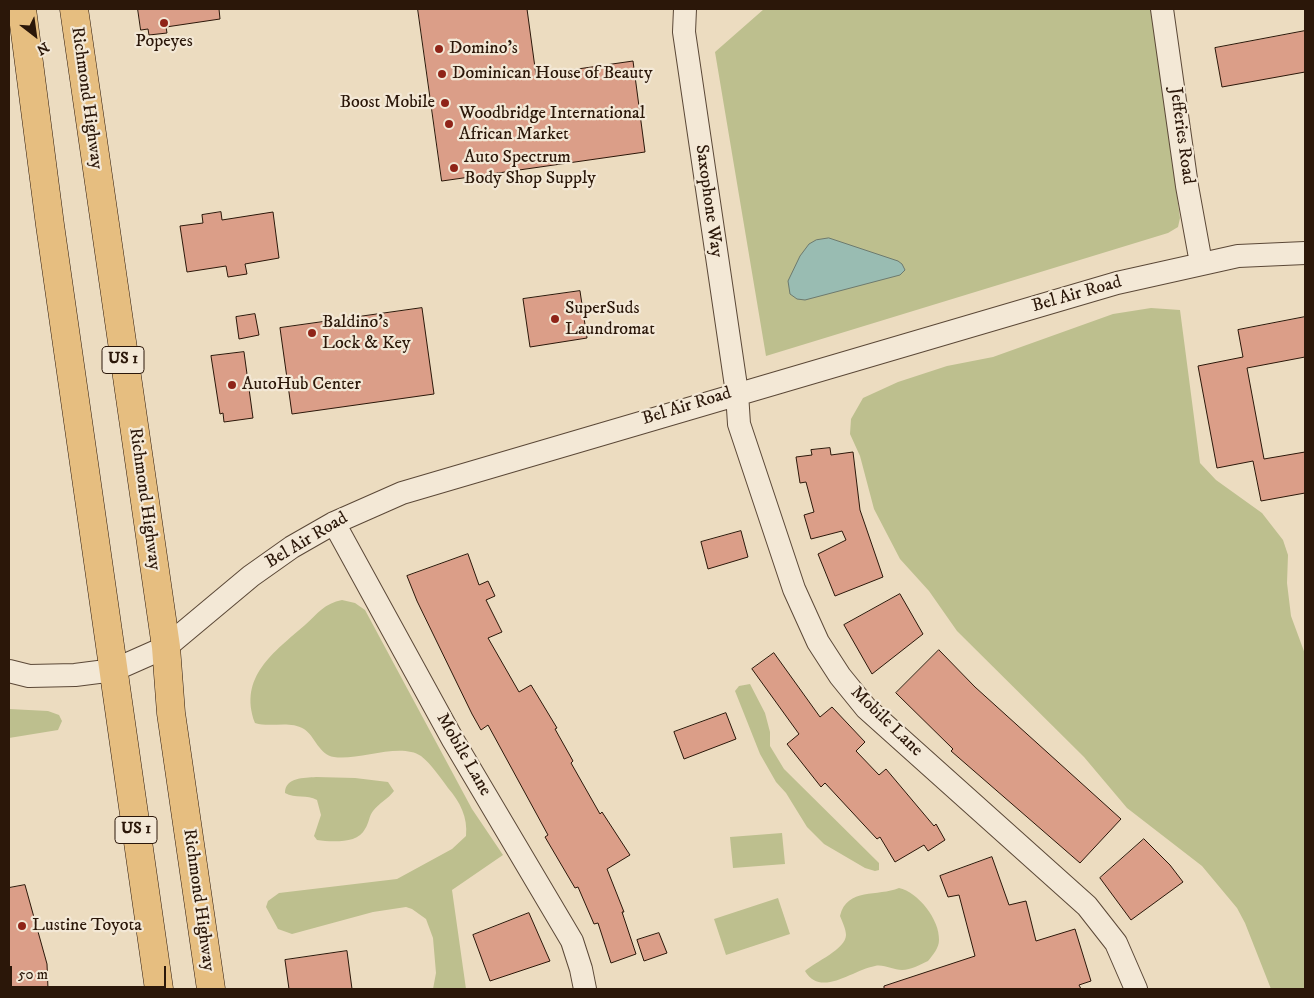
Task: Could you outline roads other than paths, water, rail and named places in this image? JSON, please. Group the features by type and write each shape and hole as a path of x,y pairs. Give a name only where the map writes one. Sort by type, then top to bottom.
{"main road":[{"name":"US 1","path":"22,9 50,225 159,989"},
{"name":"Richmond Highway","path":"74,9 166,647 171,713 211,989"}],"street":[{"name":"Saxophone Way","path":"685,9 684,32 736,393"},
{"name":"Jefferies Road","path":"1162,9 1187,186 1201,263"},
{"name":"Bel Air Road","path":"9,671 29,676 75,675 114,670 166,647 251,576 292,547 334,523 402,493 736,393 877,355 1117,283 1238,256 1305,252"},
{"name":"Mobile Lane","path":"736,393 739,424 794,589 818,642 840,676 866,708 1087,906 1116,943 1136,989"},
{"name":"Mobile Lane","path":"334,523 453,740 572,941 585,989"}],"water":[{"path":"829,238 898,261 905,270 900,275 805,300 797,299 790,294 788,281 800,256 809,244 816,240"}],"place":[{"name":"Popeyes","path":"164,23"},
{"name":"Domino's","path":"439,49"},
{"name":"Dominican House of Beauty","path":"442,74"},
{"name":"Boost Mobile","path":"445,103"},
{"name":"Woodbridge International African Market","path":"449,124"},
{"name":"Auto Spectrum Body Shop Supply","path":"454,168"},
{"name":"SuperSuds Laundromat","path":"555,319"},
{"name":"Baldino's Lock & Key","path":"312,333"},
{"name":"AutoHub Center","path":"232,385"},
{"name":"Lustine Toyota","path":"22,926"}]}
